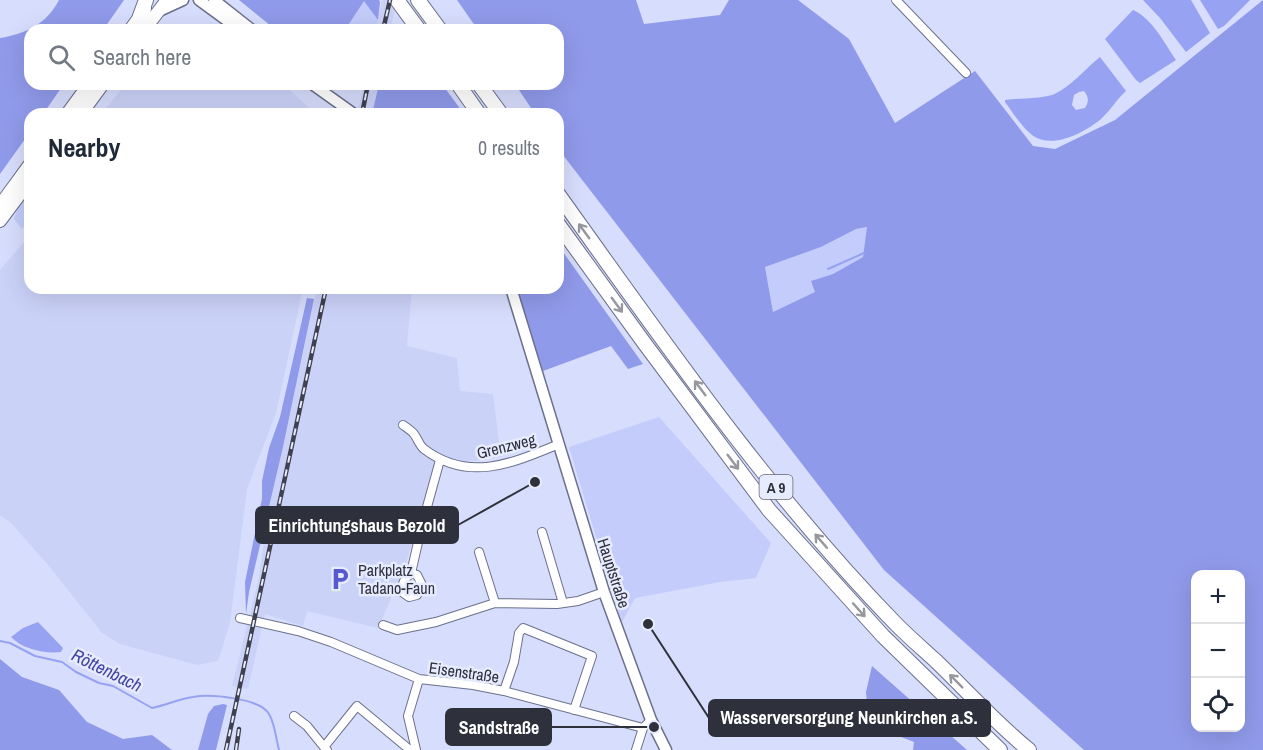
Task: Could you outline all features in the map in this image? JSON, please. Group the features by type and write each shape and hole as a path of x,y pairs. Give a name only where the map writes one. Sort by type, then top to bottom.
{"highway":[{"path":"142,23 146,0"},
{"path":"397,0 415,24"},
{"path":"418,0 436,24"},
{"path":"462,90 475,108"},
{"path":"483,90 497,108"},
{"name":"A 9","path":"564,202 658,333 785,500 898,627 938,663 1000,726 1029,750"},
{"name":"A 9","path":"564,232 769,510 883,636 1000,750"}],"main road":[{"path":"142,23 156,5 167,0"},
{"path":"156,5 183,0"},
{"path":"214,0 244,24"},
{"path":"197,1 231,24"},
{"path":"71,108 85,90"},
{"path":"86,108 99,90"},
{"path":"321,90 346,108"},
{"path":"329,90 336,100"},
{"path":"0,205 24,172"},
{"path":"0,221 24,189"},
{"name":"Hauptstraße","path":"513,294 647,724 666,750"}],"street":[{"path":"896,0 966,73"},
{"name":"Grenzweg","path":"403,425 414,433 421,447 440,459 462,467 486,467 531,456 560,444"},
{"path":"411,573 440,459"},
{"path":"542,532 563,603"},
{"path":"479,552 495,603"},
{"path":"383,625 397,630 412,628 495,603 563,603 604,592"},
{"name":"Eisenstraße","path":"240,618 263,621 309,635 419,679 504,691 574,710 647,724"},
{"path":"504,691 514,662 519,633 523,628 592,656 574,710"},
{"path":"416,750 408,716 419,679"},
{"path":"294,716 307,726 325,748 357,706 410,750"},
{"path":"636,750 647,724"}],"shaded area":[{"path":"59,0 124,0 107,24 38,24"},
{"path":"239,0 379,0 380,2 378,20 364,1 349,24 269,24"},
{"path":"364,0 378,20 377,24 349,24"},
{"path":"382,0 397,0 391,24 377,24"},
{"path":"457,0 636,0 644,24 720,15 729,0 798,0 849,39 895,123 975,71 1033,146 1055,149 1115,120 1263,0 1263,750 1084,750 884,570 566,159 564,156 564,108 531,108 519,90 564,90 564,24 474,24","holes":["867,227 863,257 833,274 811,281 815,292 773,312 765,267 821,247 856,229"]},
{"path":"1143,0 1191,0 1210,33 1186,52"},
{"path":"1200,0 1250,0 1224,26 1218,29"},
{"path":"1133,10 1152,25 1176,60 1140,83 1105,39"},
{"path":"24,32 24,90 60,90 47,108 24,108 24,140 0,174 0,38"},
{"path":"1100,57 1126,91 1101,119 1086,130 1058,140 1040,139 1025,128 1005,102 1005,100 1052,95 1071,83","holes":["1084,91 1088,100 1085,108 1076,110 1072,105 1074,95"]},
{"path":"121,90 290,90 309,108 106,108"},
{"path":"363,90 378,90 373,108 358,108"},
{"path":"378,90 446,90 460,108 373,108"},
{"path":"24,199 24,227 22,229 14,219"},
{"path":"867,227 863,257 833,274 812,281 816,292 773,312 765,267 821,247 856,229"},
{"path":"24,242 24,294 302,294 276,413 247,489 230,623 218,661 197,665 120,644 102,633 49,566 11,523 0,515 0,270"},
{"path":"564,253 643,364 628,369 611,346 543,371 517,294 564,294"},
{"path":"316,294 411,294 407,346 457,358 460,391 493,394 501,457 434,466 405,567 378,628 307,611 303,626 265,614 248,689 232,686 258,582 270,501"},
{"path":"307,298 314,299 246,614 245,582 262,499 262,481 269,448 280,417"},
{"path":"659,417 771,543 756,578 720,582 635,598 622,622 569,447"},
{"path":"38,622 63,648 61,652 34,650 21,645 11,637 23,628"},
{"path":"0,659 22,677 59,690 87,722 123,739 152,735 172,750 0,750"},
{"path":"872,666 967,750 913,750 914,742 886,731 868,714 866,692"},
{"path":"227,705 216,750 198,750 208,714 214,706"}],"waterway":[{"path":"828,269 864,253"},
{"name":"Röttenbach","path":"0,641 10,643 35,656 62,662 76,672 99,683 113,686 152,708 201,696 234,698 256,704 269,714 279,750"}],"railway":[{"path":"384,24 390,0"},
{"path":"363,108 367,90"},
{"path":"226,750 325,294"},
{"path":"236,750 239,729"}],"place":[{"name":"Einrichtungshaus Bezold","path":"535,482"},
{"name":"Parkplatz Tadano-Faun","path":"340,579"},
{"name":"Wasserversorgung Neunkirchen a.S.","path":"648,624"},
{"name":"Sandstraße","path":"654,727"}]}
